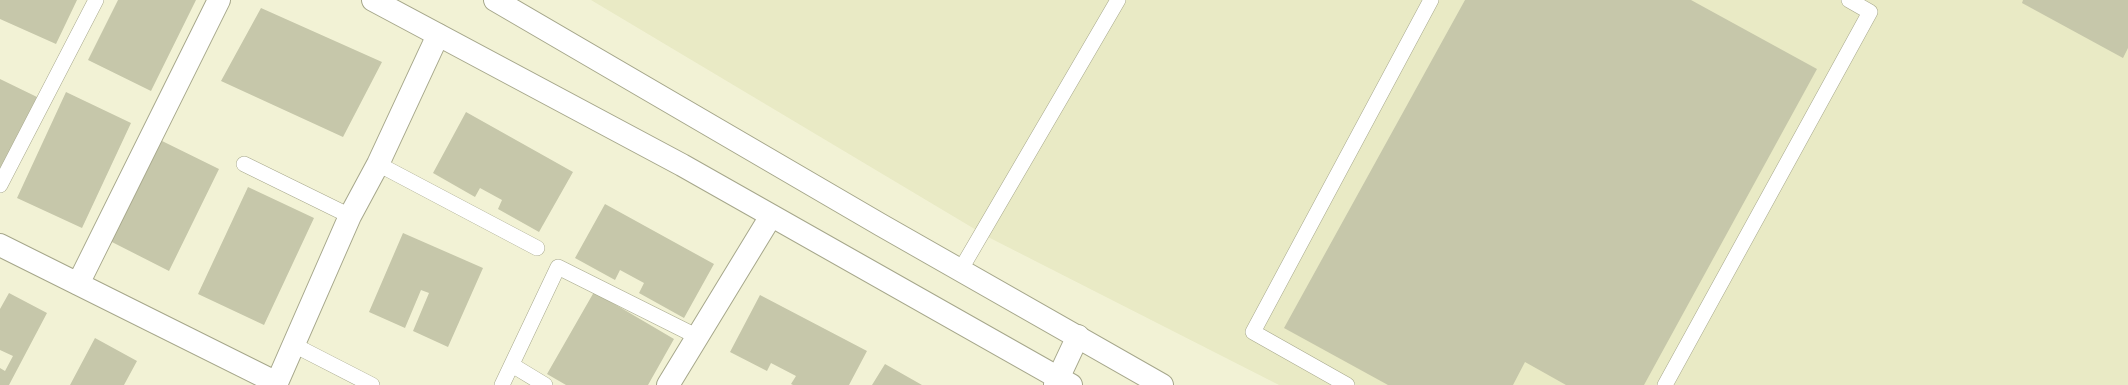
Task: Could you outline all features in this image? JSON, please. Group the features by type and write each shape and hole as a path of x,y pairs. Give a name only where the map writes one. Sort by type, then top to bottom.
{"street":[{"path":"78,284 219,0"},
{"path":"373,0 682,165 1061,383 1078,336"},
{"path":"495,0 881,225 961,269 1162,385"},
{"path":"0,245 276,384 350,216 378,164 438,35"},
{"path":"668,385 771,216"}],"lane":[{"path":"0,185 96,0"},
{"path":"961,269 1118,0"},
{"path":"1347,385 1253,332 1431,0"},
{"path":"1665,385 1870,12 1849,0"},
{"path":"244,164 350,216"},
{"path":"378,164 537,248"},
{"path":"502,385 558,267 698,337"},
{"path":"294,345 372,385"},
{"path":"512,365 545,385"}],"shaded area":[{"path":"591,0 2128,0 2128,385 1279,385 988,237"}],"building":[{"path":"0,0 77,0 56,44 0,19"},
{"path":"118,0 196,0 151,91 88,60"},
{"path":"1465,0 1691,0 1817,69 1644,385 1566,385 1525,362 1513,385 1388,385 1284,328"},
{"path":"2023,0 2128,0 2128,48 2123,58 2022,3"},
{"path":"261,8 382,62 343,137 221,81"},
{"path":"0,79 37,97 0,175"},
{"path":"66,92 131,123 82,228 17,198"},
{"path":"466,112 573,172 539,232 498,209 502,200 480,188 475,197 433,173"},
{"path":"158,139 219,169 169,271 108,240"},
{"path":"248,187 314,218 264,325 198,294"},
{"path":"605,204 714,264 684,318 639,293 644,283 620,270 615,280 575,258"},
{"path":"403,233 483,268 448,347 413,331 429,293 421,290 405,328 369,312"},
{"path":"594,292 674,339 648,385 566,385 547,374"},
{"path":"9,293 47,313 9,385 0,385 0,368 5,371 13,356 0,350 0,309"},
{"path":"760,295 867,351 849,385 793,385 791,384 796,376 771,363 767,371 730,352"},
{"path":"95,338 137,361 124,385 70,385"},
{"path":"885,364 922,385 872,385"}]}
